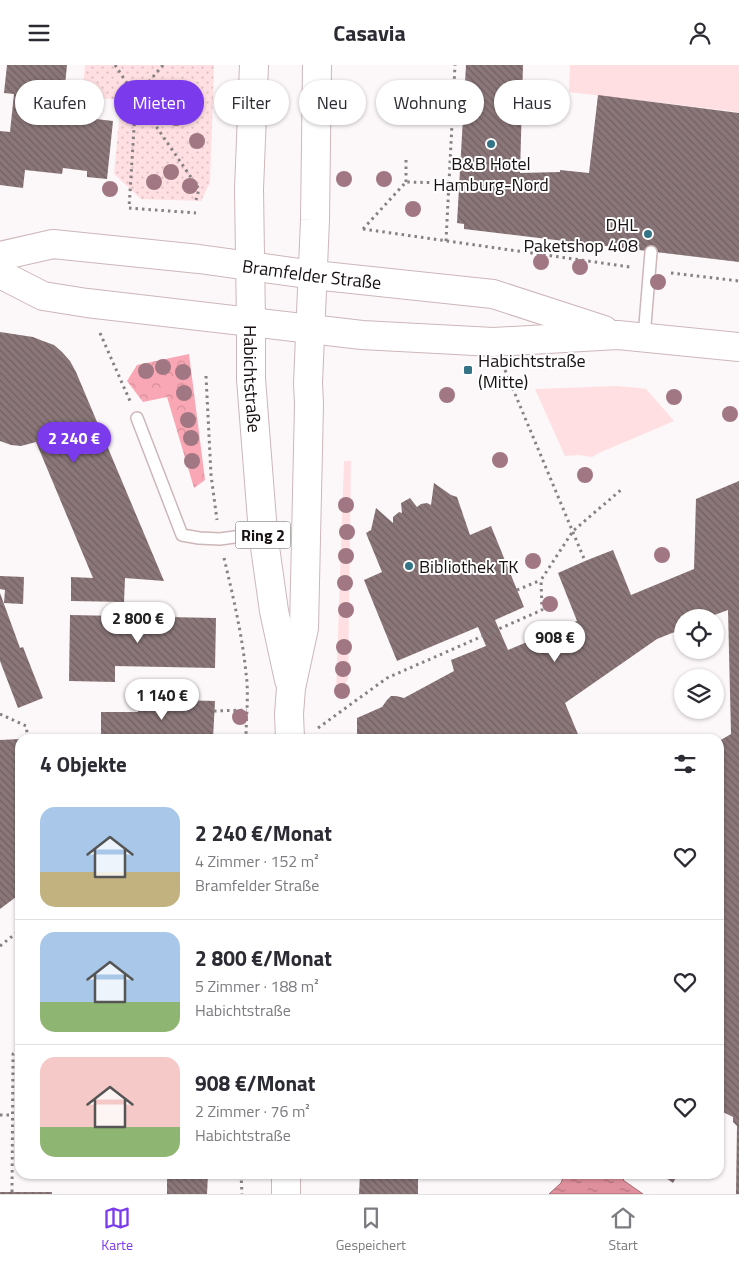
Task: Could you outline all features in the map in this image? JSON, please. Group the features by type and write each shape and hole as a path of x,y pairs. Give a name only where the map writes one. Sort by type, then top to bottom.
{"main road":[{"name":"Habichtstraße","path":"254,65 249,189 252,322 251,379 263,533 274,611 291,688"},
{"name":"Habichtstraße","path":"300,734 289,714 291,688 304,628 318,65"},
{"name":"Bramfelder Straße","path":"0,256 52,244 199,259 314,275 492,294 631,336"},
{"name":"Bramfelder Straße","path":"0,274 43,296 87,303 362,335 493,342 631,336 739,347"},
{"path":"286,1179 286,1194"}],"lane":[{"path":"631,336 649,270 651,252"},
{"path":"137,418 182,535 220,539 263,533"}],"path":[{"path":"115,65 125,80"},
{"path":"150,80 163,65"},
{"path":"446,241 455,65"},
{"path":"134,125 129,208 196,213"},
{"path":"155,125 199,189 196,200"},
{"path":"406,159 406,182 363,229 739,281"},
{"path":"406,182 449,183"},
{"path":"87,303 137,418"},
{"path":"493,342 585,561"},
{"path":"517,590 541,580 573,531 622,489"},
{"path":"304,734 387,678 542,610 541,580"},
{"path":"214,711 247,710"},
{"path":"0,714 26,726 27,734"},
{"path":"0,947 15,934"},
{"path":"12,1192 13,1054 15,1053"},
{"path":"0,1115 12,1115"},
{"path":"241,1179 242,1194"}],"shaded area":[{"path":"85,65 214,65 210,182 201,201 141,199 114,174 119,125 204,125 204,80 114,80 114,99 104,99 104,80 84,80"},
{"path":"570,65 739,65 739,112 570,92"},
{"path":"617,386 646,389 674,421 592,457 579,455 565,456 535,389"},
{"path":"344,461 351,461 348,680 336,692"}],"green space":[{"path":"189,354 205,480 194,488 167,397 143,402 127,381 137,365"}],"water":[{"path":"562,1179 624,1179 643,1194 549,1194 561,1183"}],"building":[{"path":"7,65 67,65 66,80 15,80 15,125 104,125 104,120 113,121 107,179 87,177 87,171 63,168 62,174 25,170 23,188 0,185 0,131 10,132 14,94 4,93"},
{"path":"466,65 523,65 523,80 494,80 494,125 521,125 520,173 560,172 560,170 589,173 598,95 739,113 739,262 464,229 464,224 457,223 463,125 484,125 484,80 465,80"},
{"path":"0,332 33,337 54,345 70,361 164,581 125,578 124,602 71,601 71,577 93,578 36,442 21,446 0,441"},
{"path":"739,481 739,1194 736,1194 737,1126 733,1122 733,1117 724,1112 724,738 731,734 728,610 724,611 724,609 674,609 674,632 657,639 565,703 578,734 357,734 357,718 382,707 391,696 404,698 454,671 451,660 486,646 478,627 397,661 364,580 382,572 366,533 371,530 376,508 393,523 393,517 399,512 402,513 401,503 410,498 417,507 427,503 431,505 434,483 457,497 470,535 491,526 524,607 495,620 508,650 577,621 558,573 585,561 613,550 631,595 694,569 696,499"},
{"path":"0,576 24,577 23,604 4,603 5,590 0,589"},
{"path":"0,593 20,648 23,647 43,698 18,708 0,661"},
{"path":"70,615 216,618 215,668 115,666 115,682 69,681"},
{"path":"138,699 215,701 213,734 101,734 101,712 138,712"},
{"path":"15,739 15,898 0,909 0,740"},
{"path":"167,1179 208,1179 207,1194 167,1194"},
{"path":"360,1179 418,1179 418,1194 359,1194"},
{"path":"667,1179 675,1179 673,1183"},
{"path":"0,1192 52,1192 52,1194 0,1194"}],"place":[{"name":"B&B Hotel Hamburg-Nord","path":"491,144"},
{"name":"DHL Paketshop 408","path":"648,234"},
{"name":"Habichtstraße (Mitte)","path":"468,370"},
{"name":"Bibliothek TK","path":"409,566"}]}
